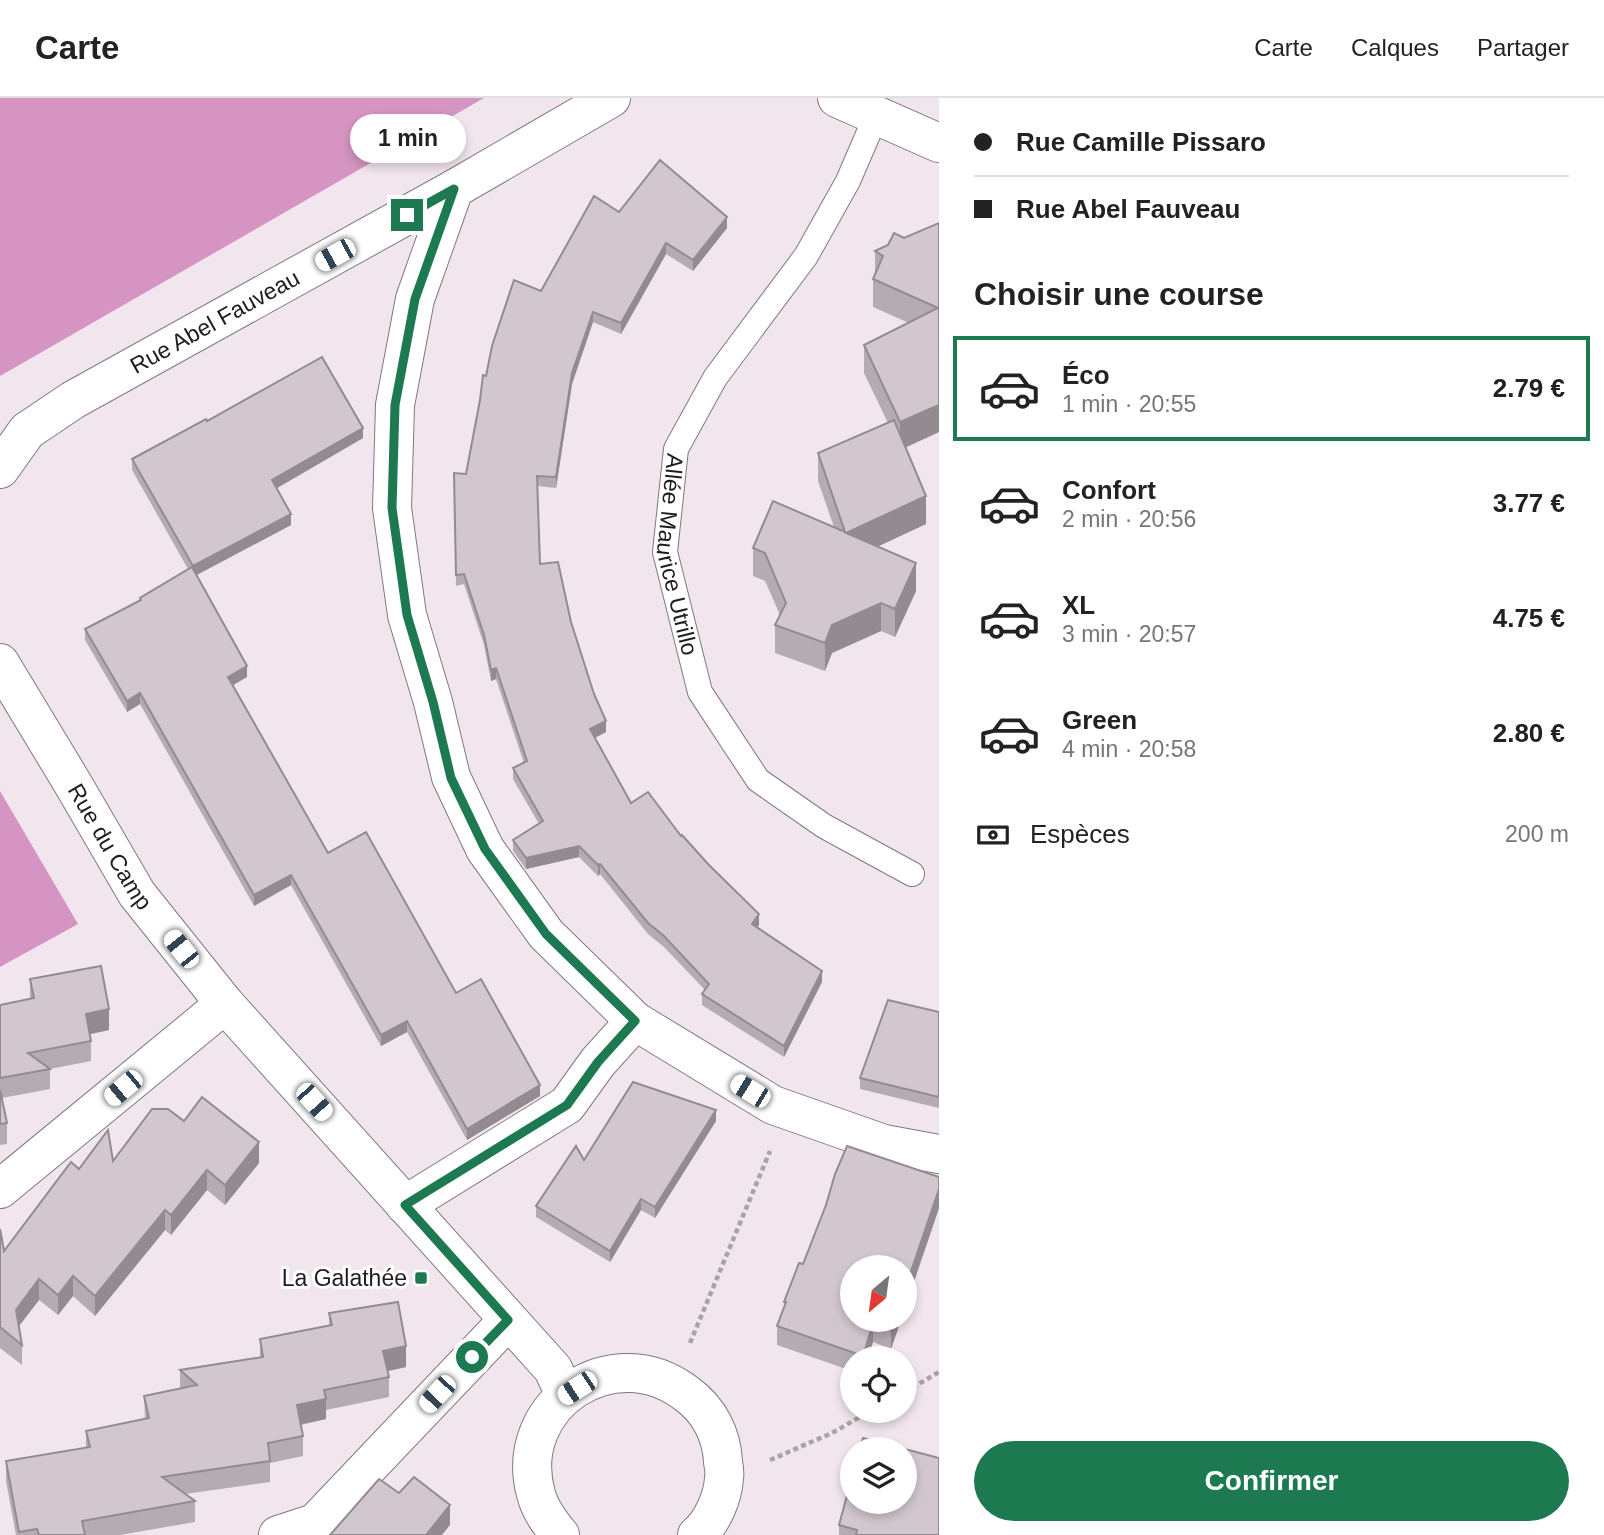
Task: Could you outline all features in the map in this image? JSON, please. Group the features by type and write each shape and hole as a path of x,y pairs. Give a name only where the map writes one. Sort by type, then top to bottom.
{"street":[{"name":"Rue Abel Fauveau","path":"0,469 27,431 73,400 454,189 611,98"},
{"path":"837,98 938,139"},
{"path":"454,189 415,299 395,405 392,508 407,615 433,702 451,778 485,849 546,934 635,1021 773,1105 884,1144 939,1154"},
{"name":"Rue du Camp","path":"0,663 137,894 225,1004 553,1369 565,1395"},
{"path":"0,1189 225,1004"},
{"path":"405,1205 567,1105 598,1062 635,1021"},
{"path":"278,1535 315,1523 508,1320"},
{"path":"560,1535 547,1520 536,1494 532,1468 536,1441 547,1416 565,1395 589,1380 617,1372 646,1373 673,1382 696,1400 713,1423 723,1451 724,1479 717,1507 701,1534"}],"lane":[{"name":"Allée Maurice Utrillo","path":"876,116 848,181 806,256 715,378 676,449 665,552 700,692 758,779 824,825 912,874"}],"path":[{"path":"673,1382 787,1110"},
{"path":"917,1385 939,1372"},
{"path":"724,1479 849,1423"}],"shaded area":[{"path":"0,98 484,98 0,376"},
{"path":"0,791 78,924 0,967"}],"building":[{"path":"660,160 727,217 693,260 666,243 621,323 593,312 572,373 556,477 537,476 540,564 558,562 571,622 594,694 606,721 590,729 631,803 648,792 681,836 759,914 752,924 822,971 784,1046 702,994 709,984 664,936 648,923 600,864 579,846 526,858 513,840 543,821 513,768 527,761 496,668 491,670 484,635 464,574 456,575 454,473 466,474 483,375 486,376 492,346 514,280 541,291 594,196 619,212"},
{"path":"939,223 939,405 900,422 864,345 938,308 873,279 883,256 875,251 888,245 894,233 904,238"},
{"path":"322,357 363,428 272,480 291,514 193,566 132,459"},
{"path":"894,420 926,496 846,533 916,563 895,609 881,603 832,625 825,643 775,625 786,603 765,553 753,548 773,501 845,532 818,453"},
{"path":"192,567 247,666 228,677 328,853 366,832 456,993 481,979 540,1085 467,1129 407,1021 381,1035 291,875 254,895 140,693 127,701 85,629 141,600 140,598"},
{"path":"101,966 109,1009 86,1014 91,1041 28,1053 50,1069 0,1078 0,1005 34,998 30,979"},
{"path":"888,1000 939,1012 939,1097 860,1078"},
{"path":"633,1082 716,1110 655,1207 641,1199 610,1251 536,1206 576,1146 584,1160"},
{"path":"0,1090 7,1123 0,1124"},
{"path":"202,1097 259,1142 225,1185 207,1170 171,1215 165,1210 95,1296 73,1276 58,1295 39,1279 16,1310 22,1345 0,1327 0,1229 4,1251 71,1162 79,1169 108,1130 113,1161 152,1109 168,1109 184,1121"},
{"path":"847,1146 939,1177 939,1189 917,1255 840,1255 840,1332 870,1332 866,1346 840,1348 777,1326 799,1263 803,1264 826,1205"},
{"path":"398,1302 406,1346 383,1351 389,1377 324,1390 326,1399 297,1405 303,1436 268,1443 270,1461 162,1477 195,1501 82,1521 85,1535 39,1535 37,1529 19,1532 6,1461 90,1447 86,1431 149,1418 144,1396 197,1385 180,1370 263,1357 260,1339 332,1325 329,1313"},
{"path":"917,1452 939,1458 939,1535 856,1535 857,1530 839,1525 842,1514 917,1514"},
{"path":"414,1477 450,1505 426,1535 330,1535 379,1479 399,1493"}],"place":[{"name":"La Galathée","path":"421,1278"}],"route":[{"path":"407,215 454,189 415,299 395,405 392,508 407,615 433,702 451,778 485,849 546,934 635,1021 598,1062 567,1105 405,1205 508,1320 472,1357"}]}
